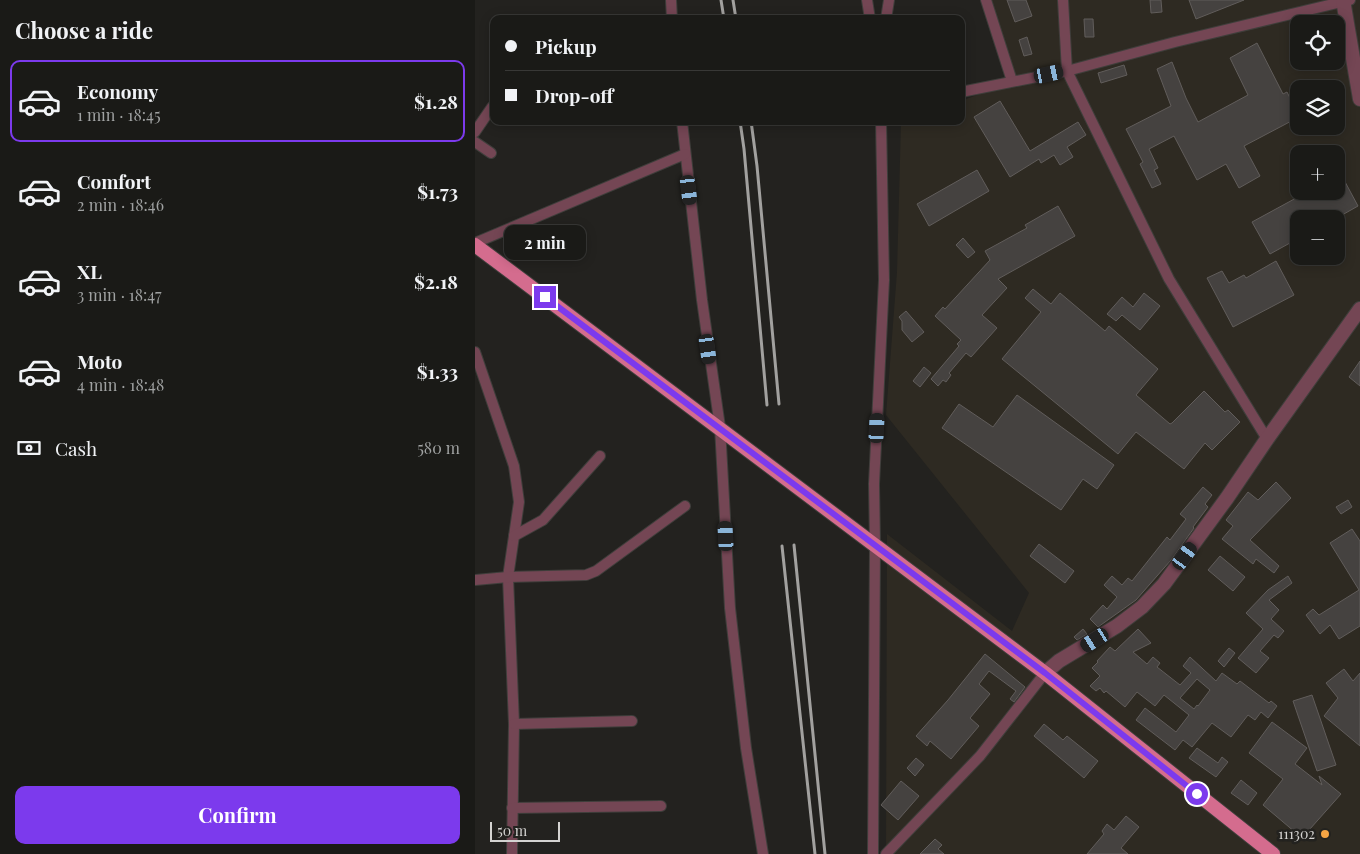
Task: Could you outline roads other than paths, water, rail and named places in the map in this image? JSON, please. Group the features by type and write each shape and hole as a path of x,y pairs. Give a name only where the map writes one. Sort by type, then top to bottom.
{"highway":[{"path":"475,244 1045,673 1273,854"}],"street":[{"path":"671,0 672,15"},
{"path":"867,0 869,15"},
{"path":"887,15 889,0"},
{"path":"986,0 1012,82"},
{"path":"1063,0 1067,70 1169,279 1267,439"},
{"path":"965,91 1067,70 1345,1 1360,99"},
{"path":"475,132 490,110"},
{"path":"682,125 702,300 720,427 730,608 746,748 763,854"},
{"path":"873,854 874,484 884,280 881,125"},
{"path":"475,142 491,153"},
{"path":"475,244 685,154"},
{"path":"886,854 980,756 1045,673 1059,661 1117,626 1142,607 1164,584 1360,309"},
{"path":"475,352 514,466 519,502 509,577 514,724 512,854"},
{"path":"514,536 543,520 600,456"},
{"path":"475,580 586,575 596,571 685,506"},
{"path":"514,724 632,721"},
{"path":"512,808 661,806"}],"railway":[{"path":"721,0 723,15"},
{"path":"733,0 735,15"},
{"path":"741,125 767,405"},
{"path":"752,125 779,404"},
{"path":"794,545 825,854"},
{"path":"782,546 815,854"}],"place":[{"name":"111302","path":"1325,834"}]}
